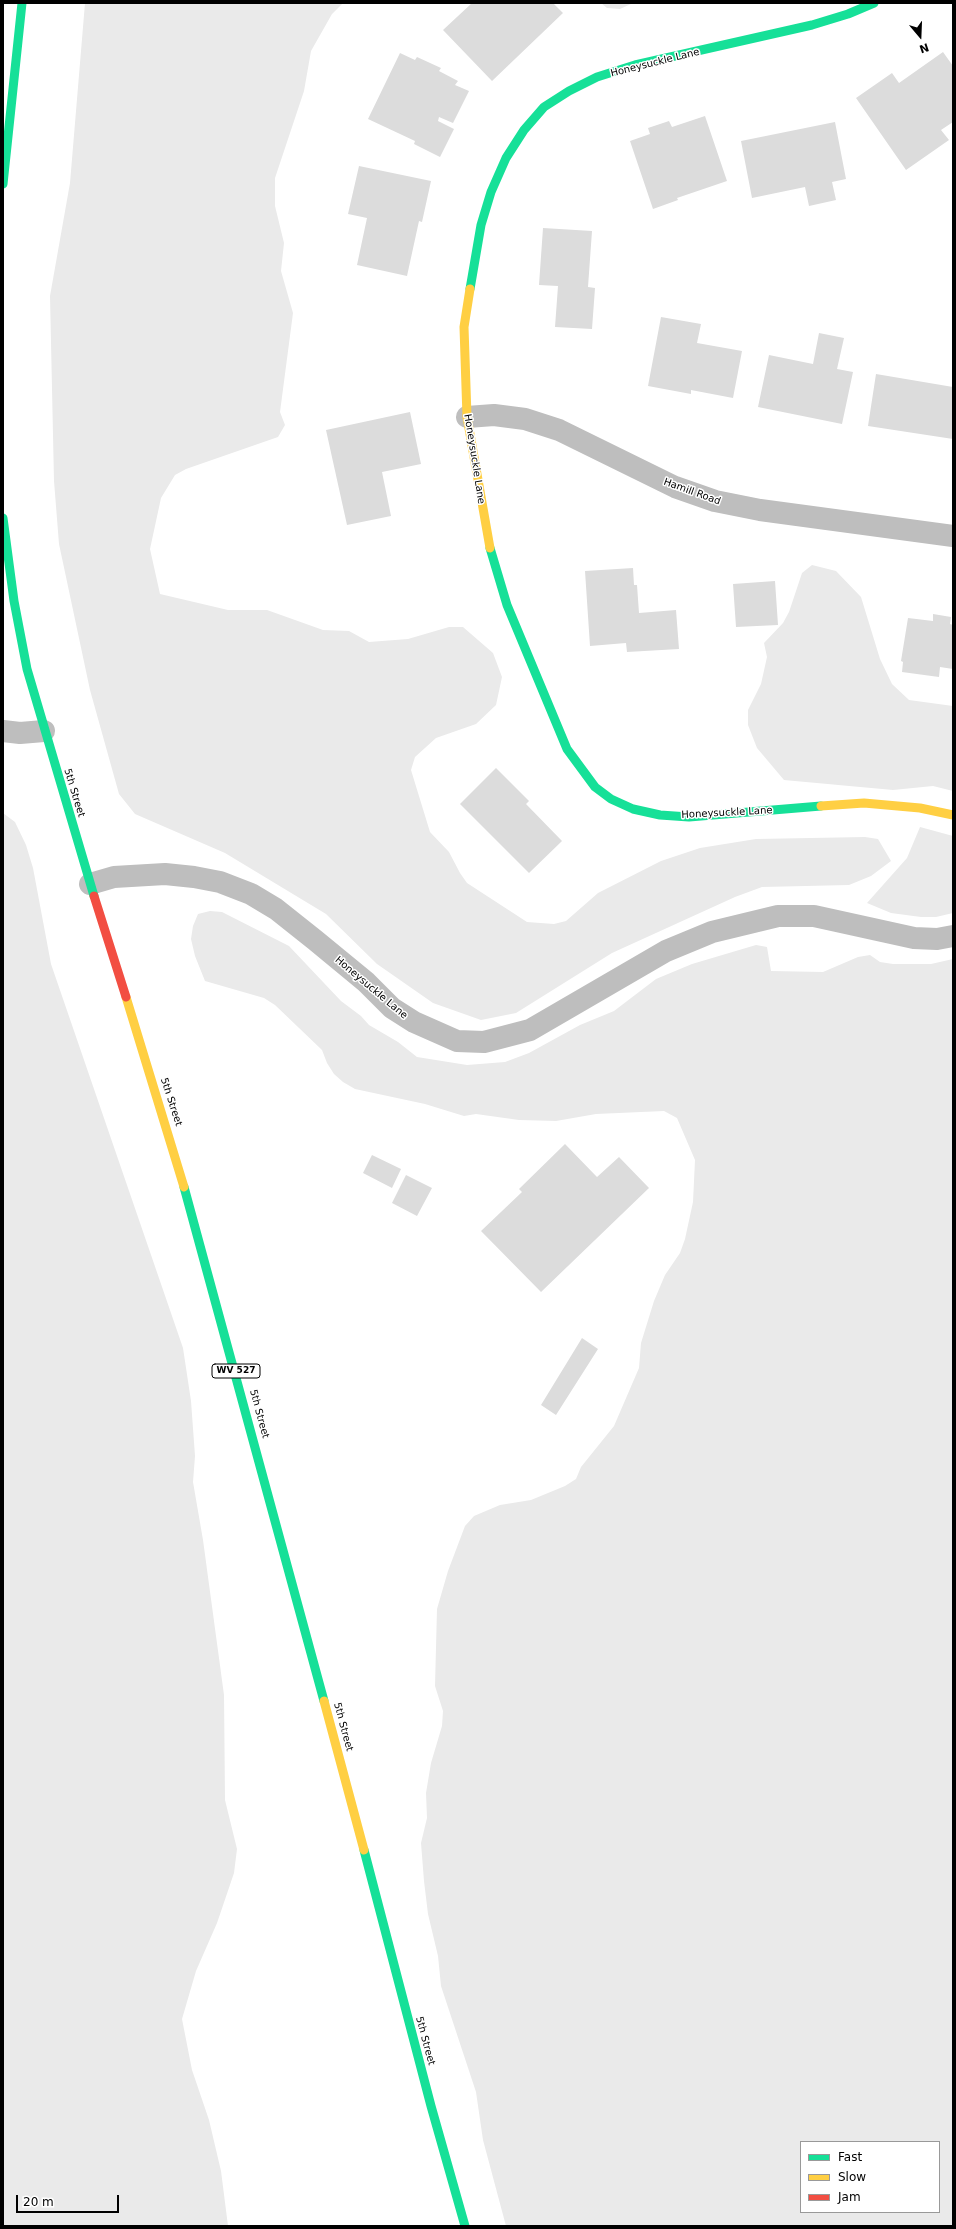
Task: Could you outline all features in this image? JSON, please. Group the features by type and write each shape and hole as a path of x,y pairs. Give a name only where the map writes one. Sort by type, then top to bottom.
{"main road":[{"path":"3,184 22,3"},
{"name":"Honeysuckle Lane","path":"874,3 812,25 635,65 597,77 569,90 544,107 524,130 506,158 491,192 481,225 464,326 467,417 482,514 494,561 508,605 567,748 595,786 611,798 633,809 660,814 689,816 864,803 920,808 953,814"},
{"name":"5th Street","path":"3,518 14,601 27,669 90,884 173,1146 219,1309 289,1566 427,2091 465,2226"}],"street":[{"name":"Hamill Road","path":"467,417 494,415 525,419 559,430 675,487 715,501 767,511 953,536"},
{"path":"3,731 20,733 44,731"},
{"name":"Honeysuckle Lane","path":"90,884 114,877 165,874 194,877 220,882 251,894 276,909 310,936 366,982 392,1008 414,1022 457,1041 484,1042 530,1030 666,951 712,932 778,916 814,916 914,938 937,939 953,936"}],"shaded area":[{"path":"85,3 343,3 332,14 311,51 304,91 275,178 275,206 284,243 281,271 293,313 280,412 285,425 278,437 186,469 175,475 161,498 150,549 160,594 228,610 267,610 323,630 349,631 369,642 408,639 449,627 463,627 493,653 502,677 496,705 476,724 436,738 415,757 411,770 430,832 449,852 467,883 527,922 554,924 566,921 598,893 661,861 700,848 756,839 865,837 878,839 891,861 871,876 849,885 762,887 735,897 612,953 516,1013 481,1020 433,1003 377,964 326,914 225,853 135,814 119,794 90,690 59,544 54,481 50,296 70,183"},
{"path":"601,3 633,3 620,9 607,8"},
{"path":"812,565 836,571 861,597 880,659 892,684 909,700 953,706 953,791 933,786 893,790 784,780 757,748 748,725 748,710 761,684 767,657 764,643 783,623 789,612 802,573"},
{"path":"3,813 15,822 26,845 33,868 51,964 183,1348 191,1401 195,1456 193,1482 203,1540 224,1695 225,1800 237,1849 234,1873 217,1923 196,1971 182,2019 192,2070 209,2120 221,2171 228,2226 3,2226"},
{"path":"920,827 953,836 953,913 936,917 921,917 891,913 867,903 907,858"},
{"path":"210,911 222,912 289,946 341,1001 361,1016 369,1025 398,1042 417,1057 467,1065 505,1062 529,1053 580,1025 614,1011 656,979 692,964 756,945 767,947 771,971 823,972 858,957 870,955 880,962 893,964 931,964 953,959 953,2226 506,2226 483,2140 476,2092 441,1986 438,1956 428,1914 424,1881 421,1843 427,1818 426,1793 431,1763 442,1726 443,1711 435,1686 437,1609 448,1571 465,1526 474,1516 500,1505 531,1500 565,1486 576,1479 581,1467 614,1426 639,1368 641,1343 654,1301 665,1275 680,1253 685,1239 693,1202 695,1160 677,1118 664,1111 596,1114 556,1121 519,1120 476,1114 464,1116 425,1104 355,1089 343,1082 334,1074 327,1063 322,1050 275,1005 264,998 205,981 195,956 191,939 193,926 198,914"}],"building":[{"path":"472,3 553,3 563,13 492,81 443,30"},
{"path":"943,52 953,66 953,122 941,130 949,140 906,170 856,98 892,73 899,83"},
{"path":"400,53 415,60 417,57 441,68 439,71 458,81 455,85 469,91 453,123 439,117 438,121 454,129 440,157 414,144 415,141 368,119"},
{"path":"705,116 727,181 677,198 678,200 653,209 630,141 650,134 648,128 669,121 672,127"},
{"path":"835,122 846,179 832,182 836,200 809,206 805,187 752,198 741,141"},
{"path":"359,166 431,181 422,222 419,221 407,276 357,265 367,218 348,214"},
{"path":"543,228 592,231 588,287 595,288 592,329 555,327 558,286 539,285"},
{"path":"661,317 701,324 697,343 742,351 733,398 691,390 691,394 648,386"},
{"path":"819,333 844,338 837,369 853,372 842,424 758,407 769,355 813,364"},
{"path":"876,374 953,387 953,439 868,426"},
{"path":"410,412 421,464 382,472 391,516 347,525 326,430"},
{"path":"633,568 634,585 637,585 639,613 676,610 679,649 627,652 626,643 590,646 585,571"},
{"path":"775,581 778,625 736,627 733,584"},
{"path":"933,614 951,617 950,624 953,625 953,669 940,667 939,677 902,672 903,662 901,661 908,618 933,621"},
{"path":"496,768 529,801 526,804 562,841 529,873 460,804"},
{"path":"565,1144 597,1177 619,1157 649,1188 541,1292 481,1231 522,1192 519,1189"},
{"path":"372,1155 401,1169 392,1188 363,1173"},
{"path":"406,1175 432,1188 417,1216 392,1203"},
{"path":"582,1338 598,1349 556,1415 541,1405"}],"traffic: fast":[{"path":"3,184 22,3"},
{"path":"470,289 481,225 491,192 506,158 524,130 544,107 569,91 597,77 635,65 812,25 848,14 874,3"},
{"path":"3,518 14,601 27,669 94,896"},
{"path":"490,548 507,605 567,749 595,787 611,799 633,809 660,815 689,817 821,806"},
{"path":"184,1187 324,1701"},
{"path":"364,1850 431,2106 465,2226"}],"traffic: slow":[{"path":"470,289 464,327 467,417 490,548"},
{"path":"821,806 864,803 920,808 953,815"},
{"path":"126,997 184,1187"},
{"path":"324,1701 364,1850"}],"traffic: jam":[{"path":"94,896 126,997"}]}
